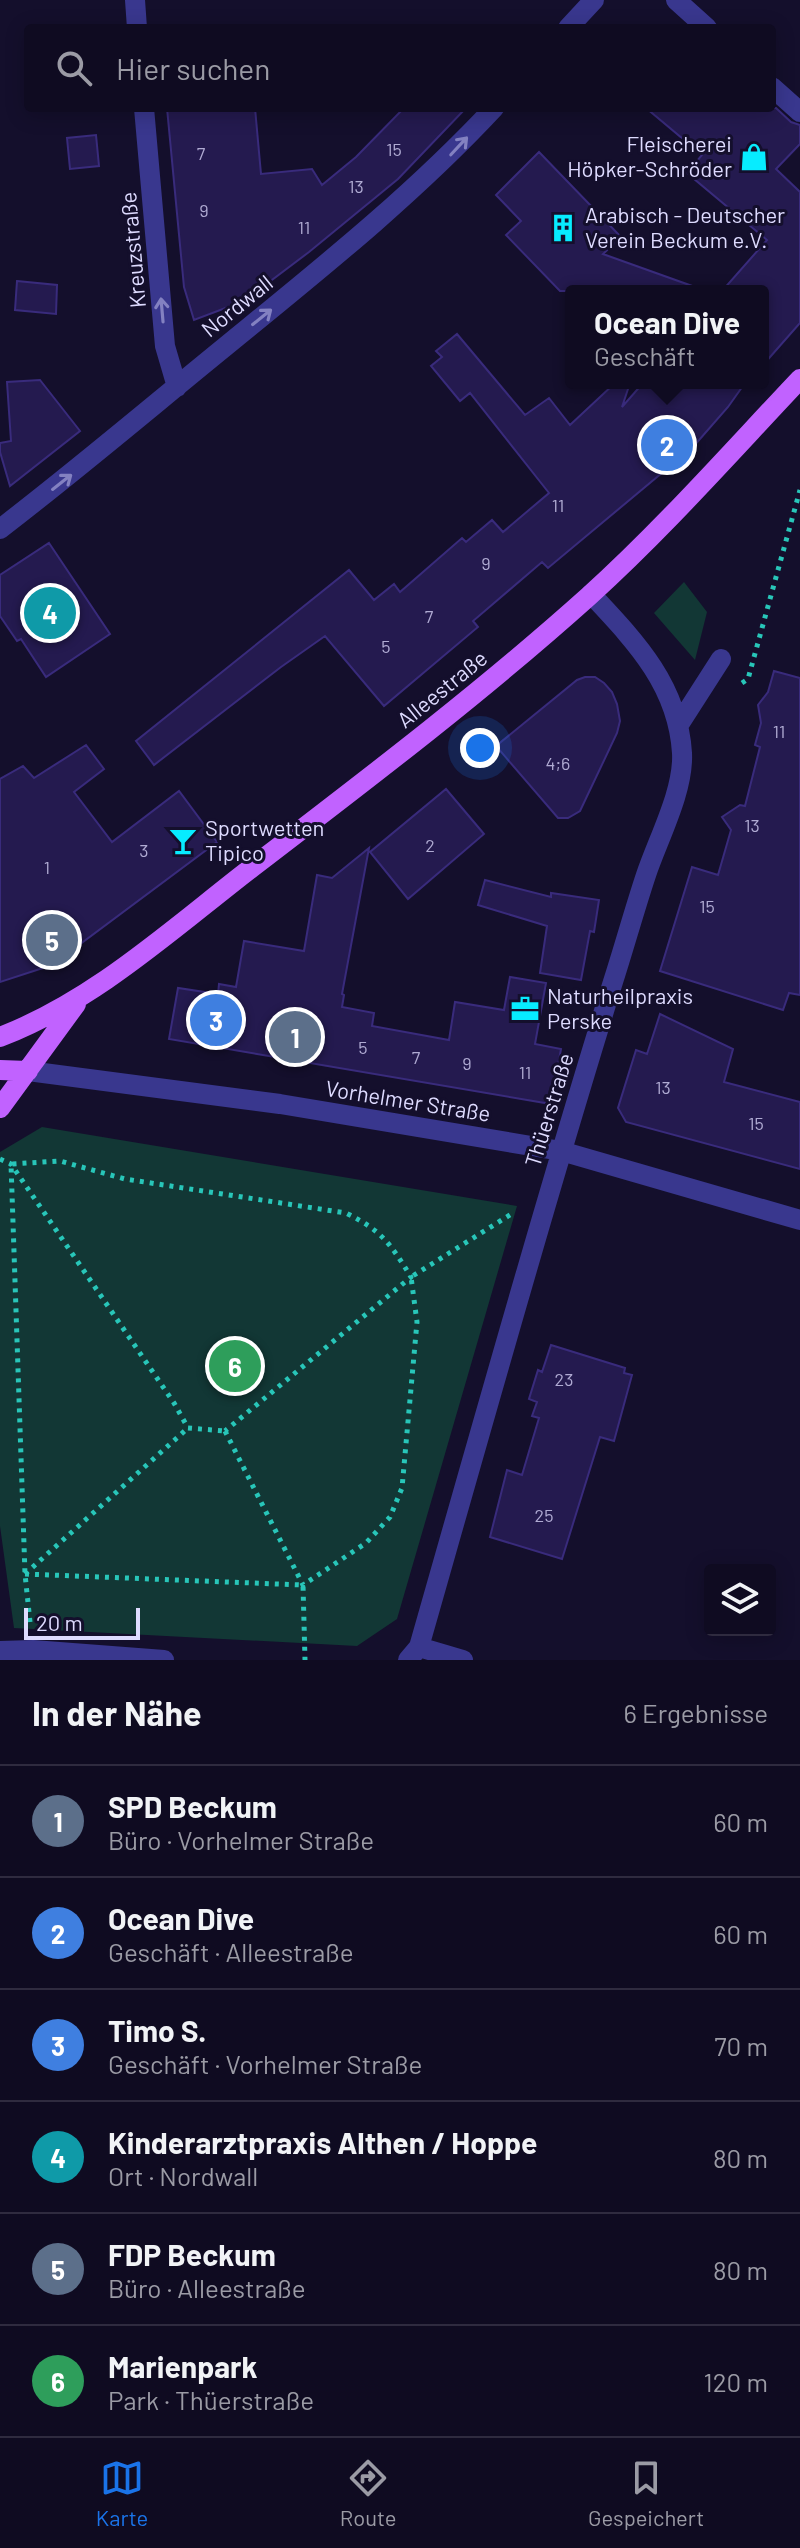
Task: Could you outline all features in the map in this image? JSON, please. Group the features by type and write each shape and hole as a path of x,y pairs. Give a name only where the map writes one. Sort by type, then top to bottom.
{"main road":[{"name":"Alleestraße","path":"0,1037 35,1024 81,997 450,716 591,594 800,379"},
{"name":"Alleestraße","path":"0,1108 81,997"},
{"name":"Vorhelmer Straße","path":"0,1070 28,1071"}],"street":[{"path":"135,0 137,24"},
{"path":"572,24 594,0"},
{"path":"676,0 703,24"},
{"path":"776,91 800,112"},
{"name":"Kreuzstraße","path":"144,112 165,346 177,387"},
{"name":"Nordwall","path":"0,529 350,245 448,157 490,112"},
{"name":"Thüerstraße","path":"413,1654 549,1190 646,875 678,786 682,756 678,726 655,671 639,645 591,594"},
{"path":"678,726 721,659"},
{"name":"Vorhelmer Straße","path":"28,1071 280,1104 561,1151 800,1220"},
{"path":"0,1651 33,1650 164,1660"},
{"path":"413,1654 463,1660"}],"path":[{"path":"737,687 748,679 800,490"},
{"path":"0,1159 11,1164 60,1161 125,1179 346,1213 372,1226 392,1246 411,1277 417,1322 402,1488 390,1517 366,1543 303,1585 25,1574"},
{"path":"11,1164 188,1428"},
{"path":"11,1164 25,1574 29,1610"},
{"path":"25,1574 188,1428 225,1431 411,1277 549,1190"},
{"path":"225,1431 303,1585 305,1660"}],"green space":[{"path":"684,582 707,612 695,660 654,613"},
{"path":"42,1127 517,1206 397,1619 357,1646 14,1628 0,1526 0,1152"}],"building":[{"path":"776,108 791,122 800,125 800,144 776,169 800,192 800,323 769,358 769,285 727,285 767,240 687,173 702,155 651,112 776,112"},
{"path":"167,112 255,112 261,174 312,169 322,185 356,157 400,112 462,112 398,179 244,301 194,320 184,287"},
{"path":"96,135 99,166 70,169 67,138"},
{"name":"Arabisch - Deutscher Verein Beckum e.V.","path":"539,152 621,237 603,254 689,285 565,285 565,291 560,291 506,235 521,221 496,195"},
{"path":"17,281 57,285 56,314 15,310"},
{"path":"457,334 525,415 549,398 570,425 609,389 628,389 622,407 638,389 741,389 693,447 548,568 542,562 473,621 478,627 384,706 325,636 154,765 136,741 349,570 374,600 394,584 400,592 462,538 466,542 492,520 503,532 549,493 470,393 460,401 431,366 442,357 436,351"},
{"path":"40,380 80,431 10,486 0,452 0,443 11,441 7,382"},
{"path":"49,543 110,634 46,677 21,639 17,641 0,616 0,575"},
{"path":"774,671 800,678 800,995 789,993 783,1010 660,971 692,867 718,875 731,830 722,817 740,805 745,806 760,747 755,745 761,723 758,705 768,692"},
{"path":"595,677 612,692 620,721 580,811 568,818 558,818 496,746 577,680"},
{"path":"86,745 104,769 74,792 112,842 179,791 217,842 52,965 0,982 0,779 23,766 34,778"},
{"path":"446,789 484,834 408,899 370,852"},
{"path":"369,848 342,1007 374,1013 372,1026 449,1040 455,1002 504,1010 510,977 546,983 535,1044 561,1049 551,1104 169,1039 178,988 218,994 219,984 236,987 244,941 304,951 317,875 332,878"},
{"path":"485,880 551,897 551,893 599,900 581,980 540,973 547,926 478,905"},
{"path":"660,1014 733,1049 724,1082 800,1102 800,1169 626,1122 618,1108 636,1050 647,1054"},
{"path":"551,1345 625,1368 624,1373 632,1375 614,1441 600,1437 562,1559 490,1537 507,1470 522,1475 539,1418 532,1416 537,1402 529,1399 538,1370 542,1372"}],"place":[{"name":"Fleischerei Höpker-Schröder","path":"754,157"},
{"name":"Arabisch - Deutscher Verein Beckum e.V.","path":"563,228"},
{"name":"Ocean Dive","path":"667,445"},
{"name":"Kinderarztpraxis Althen / Hoppe","path":"50,613"},
{"name":"Sportwetten Tipico","path":"183,841"},
{"name":"FDP Beckum","path":"52,940"},
{"name":"Naturheilpraxis Perske","path":"525,1009"},
{"name":"Timo S.","path":"216,1020"},
{"name":"SPD Beckum","path":"295,1037"},
{"name":"Marienpark","path":"235,1366"}]}
